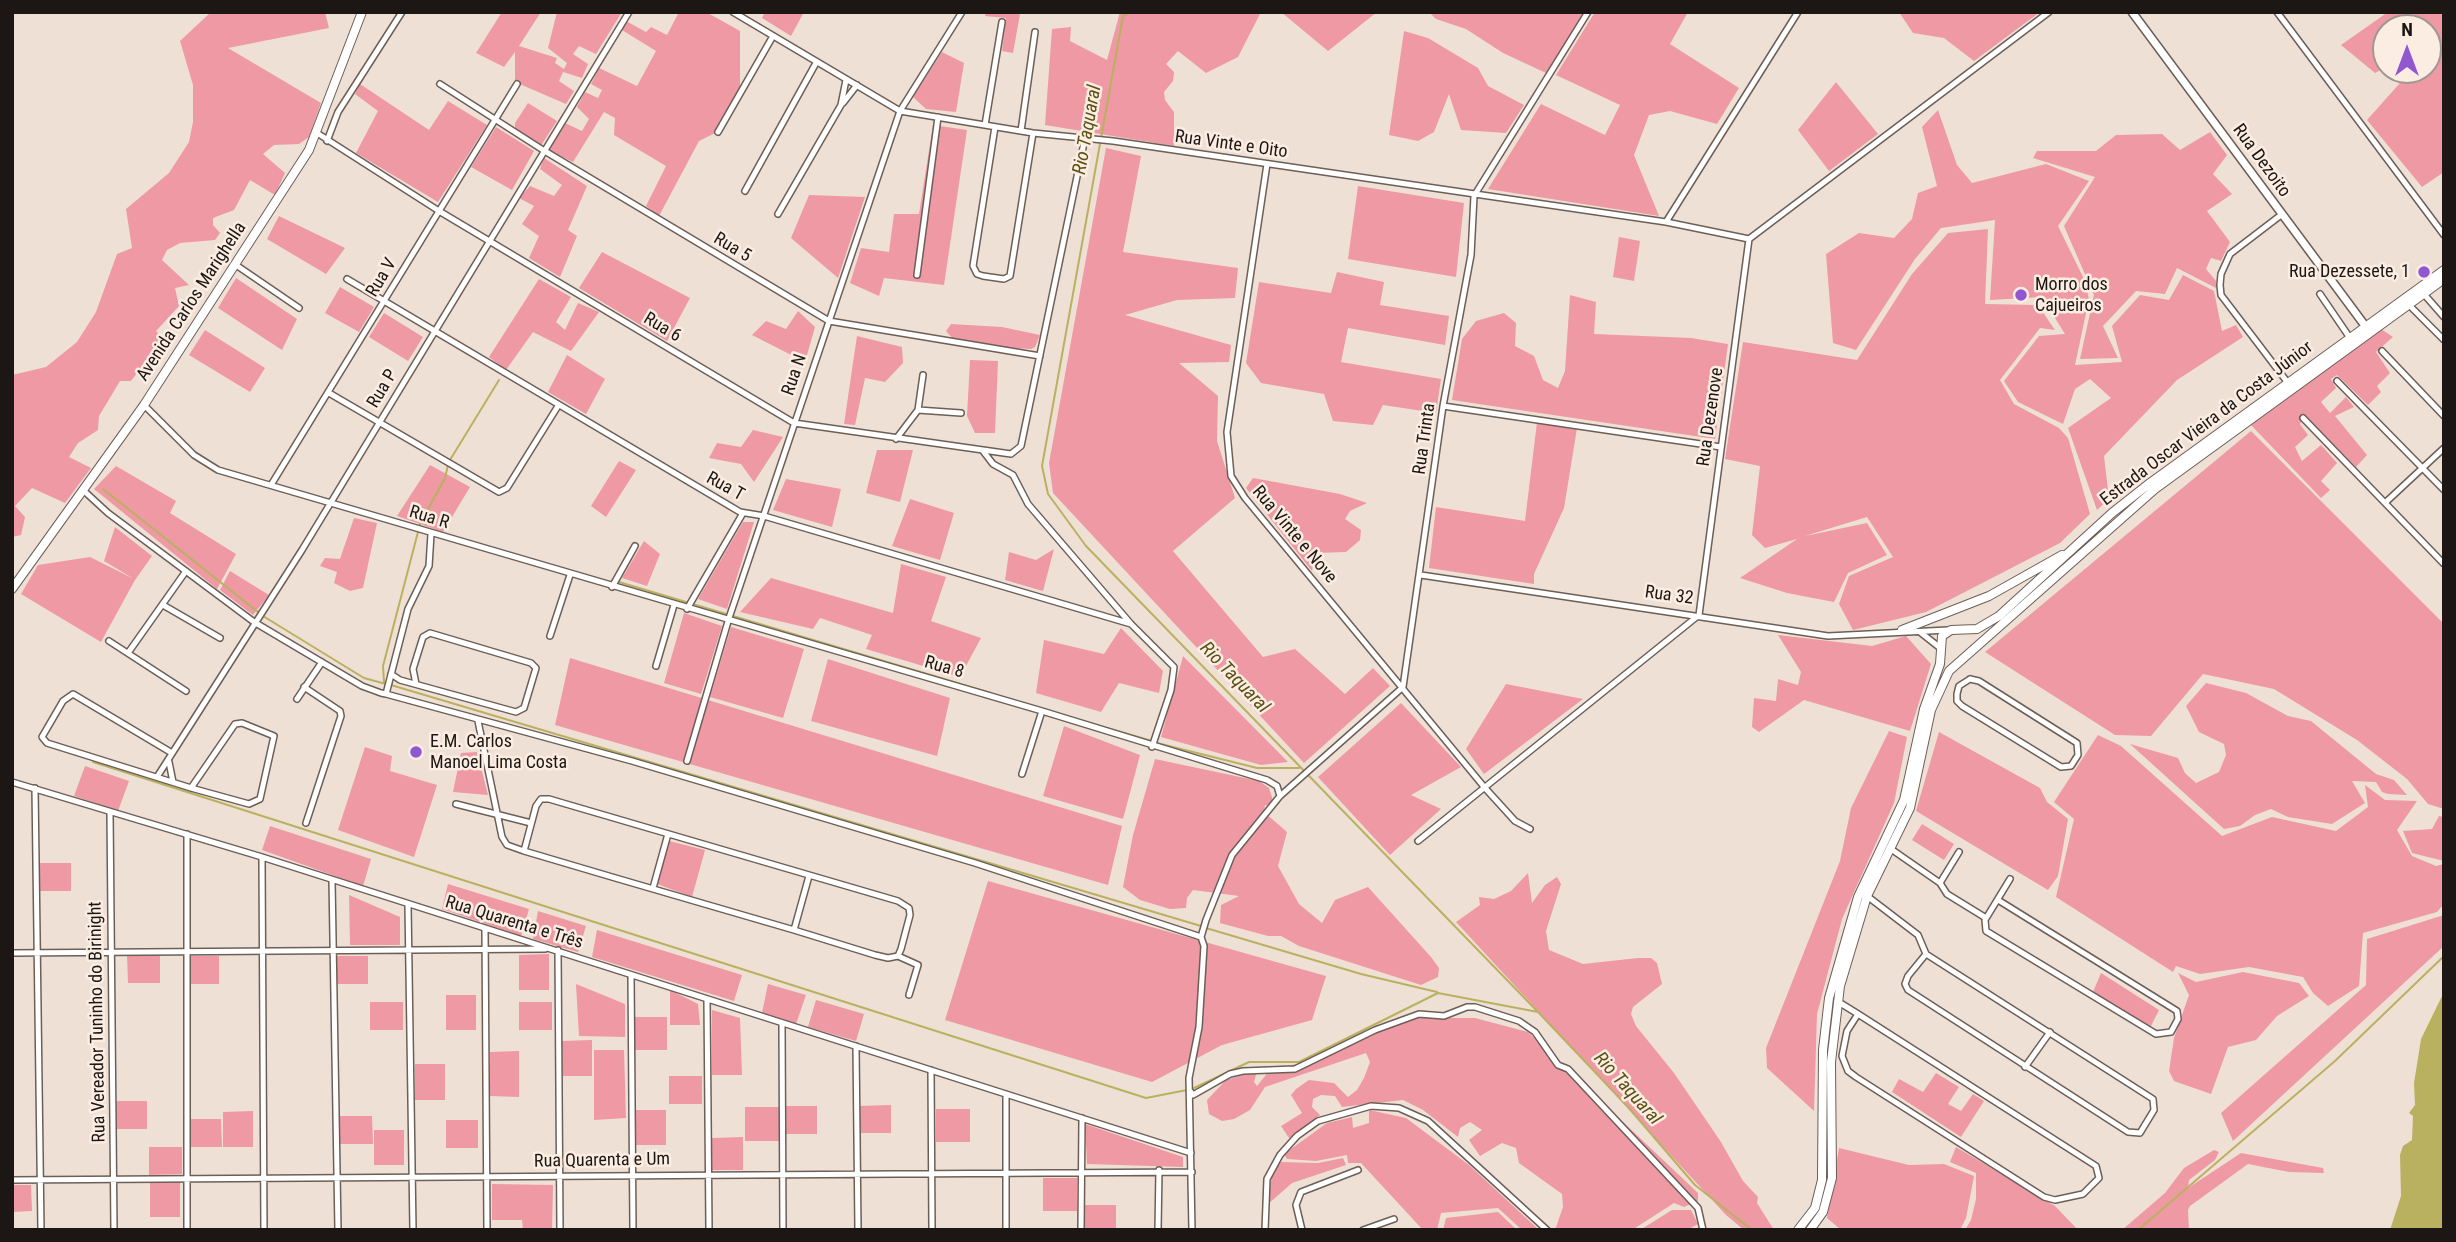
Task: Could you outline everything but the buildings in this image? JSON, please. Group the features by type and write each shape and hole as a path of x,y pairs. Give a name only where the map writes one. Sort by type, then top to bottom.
{"main road":[{"name":"Avenida Carlos Marighella","path":"12,589 144,405 236,265 317,134 362,12"},
{"name":"Rua Dezoito","path":"2132,12 2366,327"},
{"name":"Estrada Oscar Vieira da Costa Júnior","path":"1798,1230 1815,1208 1822,1181 1823,1050 1835,973 1858,897 1900,811 1942,636 1958,629 1982,627 1999,616 2112,513 2194,449 2444,270"},
{"name":"Estrada Oscar Vieira da Costa Júnior","path":"1810,1230 1823,1212 1832,1178 1830,1062 1837,1001 1867,896 1913,798 1931,709 1944,680 1957,662 1967,658 1972,648 2155,489 2444,279"},
{"path":"1902,630 1989,596 2081,542"},
{"path":"1958,629 1970,637 1972,648"},
{"path":"1940,651 1957,662"}],"street":[{"path":"327,141 338,112 401,12"},
{"name":"Rua P","path":"157,777 169,762 378,424 542,150 629,12"},
{"name":"Rua Vinte e Oito","path":"733,12 900,111 1033,133 1100,139 1666,222 1749,239"},
{"name":"Rua N","path":"687,761 729,617 900,111 962,12"},
{"path":"1474,195 1588,12"},
{"path":"1666,222 1798,12"},
{"path":"1749,239 2049,12"},
{"path":"2277,12 2444,235"},
{"path":"985,125 1002,22"},
{"path":"1021,131 1035,32"},
{"path":"718,132 773,36"},
{"path":"745,191 816,63"},
{"path":"841,105 846,80"},
{"name":"Rua 5","path":"440,84 542,150 829,321 1040,356"},
{"name":"Rua V","path":"271,485 517,84"},
{"path":"778,214 841,105 857,85"},
{"path":"917,275 938,117"},
{"path":"995,127 973,266 977,274 983,276 1004,279 1010,276 1033,133"},
{"name":"Rua 6","path":"317,134 488,241 794,423 1011,454 1021,446 1040,356"},
{"path":"1040,356 1085,138"},
{"name":"Rua Vinte e Nove","path":"1267,164 1227,432 1231,476 1245,498 1485,788 1515,821 1530,829"},
{"name":"Rua Trinta","path":"1404,687 1443,406 1471,255 1474,195"},
{"path":"2281,215 2230,254 2221,274 2220,285 2221,295 2288,383"},
{"name":"Rua Dezenove","path":"1699,615 1749,239"},
{"path":"236,265 299,308"},
{"name":"Rua T","path":"347,279 743,513 764,516 1131,624"},
{"path":"2423,293 2444,317"},
{"path":"2320,294 2350,338"},
{"path":"2409,305 2444,340"},
{"path":"2382,351 2444,416"},
{"path":"896,439 918,410 923,375"},
{"path":"2337,381 2444,490"},
{"path":"329,393 494,491 504,490 558,406"},
{"name":"Rua R","path":"144,405 205,464 570,575 674,605 729,617"},
{"path":"1443,406 1721,447"},
{"path":"918,410 961,413"},
{"path":"2303,418 2444,564"},
{"path":"2386,502 2444,448"},
{"path":"983,451 993,464 1013,475 1028,504 1131,624 1172,664 1175,670 1153,743"},
{"path":"83,490 108,513 254,622 362,686 387,691 478,721 677,775 975,863 1201,937"},
{"path":"688,606 743,513"},
{"path":"387,691 408,609 429,566 431,534"},
{"path":"612,587 635,546"},
{"path":"128,653 186,571"},
{"path":"550,636 570,575"},
{"name":"Rua 32","path":"1421,575 1828,636 1958,629"},
{"path":"163,605 220,638"},
{"path":"656,666 674,605"},
{"path":"1418,841 1699,615"},
{"name":"Rua 8","path":"729,617 1153,743 1267,780 1277,786 1280,796"},
{"path":"1913,630 1925,633 1940,651"},
{"path":"391,677 509,712 520,712 524,708 536,668 531,663 430,633 423,637 413,669 416,684"},
{"path":"109,641 186,691"},
{"path":"297,699 322,662"},
{"path":"400,680 413,669"},
{"path":"1970,679 1979,681 2077,743 2078,755 2071,766 2061,767 1962,706 1956,698 1959,686 1970,679"},
{"path":"1944,680 1959,686"},
{"path":"304,687 341,714 306,823"},
{"path":"1192,1230 1190,1088 1199,1027 1204,946 1201,937 1206,920 1232,855 1280,796 1404,687"},
{"path":"173,753 73,694 68,695 45,728 42,737 47,743 191,788 249,804 258,802 274,736 242,723 235,724 191,788"},
{"path":"1022,774 1042,711"},
{"path":"478,721 503,841 524,851 875,955 888,958 898,956 918,965 909,995"},
{"path":"169,762 173,782"},
{"name":"Rua Quarenta e Três","path":"12,782 262,857 1191,1153"},
{"path":"35,788 41,1230"},
{"path":"524,851 538,802 549,799 905,904 911,915 898,956"},
{"path":"456,804 531,823"},
{"name":"Rua Vereador Tuninho do Birinight","path":"110,813 114,1230"},
{"path":"187,834 187,1230"},
{"path":"653,888 668,834"},
{"path":"1891,849 1940,883 1947,894 1986,918"},
{"path":"1940,883 1959,852"},
{"path":"262,857 264,1230"},
{"path":"794,930 809,876"},
{"path":"1998,900 2177,1011 2178,1019 2174,1028 2167,1034 2156,1034 1986,931 1986,918 2010,879"},
{"path":"332,880 338,1230"},
{"path":"1867,896 1918,935 1926,954 2153,1099 2154,1110 2140,1133 2128,1132 1908,990 1905,984 1908,976 1926,954"},
{"path":"408,905 414,1230"},
{"path":"485,928 487,1230"},
{"path":"12,953 332,948 555,950 560,1230"},
{"path":"631,975 634,1230"},
{"path":"707,1000 709,1230"},
{"path":"1837,1001 1858,1014 2096,1166 2099,1178 2083,1194 2050,1199 1856,1077 1848,1071 1842,1056 1847,1031 1858,1014"},
{"path":"1190,1088 1194,1095 1230,1074 1295,1069 1375,1030 1419,1014 1444,1016 1467,1007 1475,1007 1519,1021 1535,1032 1558,1065 1568,1069 1698,1208 1703,1230"},
{"path":"782,1024 783,1230"},
{"path":"2025,1067 2050,1032"},
{"path":"856,1046 858,1230"},
{"path":"931,1070 932,1230"},
{"path":"1006,1094 1006,1230"},
{"path":"1265,1230 1267,1179 1280,1155 1297,1136 1318,1121 1371,1105 1399,1108 1428,1121 1547,1230"},
{"path":"1081,1230 1082,1118"},
{"path":"1158,1230 1159,1170"},
{"name":"Rua Quarenta e Um","path":"12,1180 708,1174 1006,1175 1159,1170 1192,1172"},
{"path":"1302,1230 1296,1205 1301,1192 1358,1170"},
{"path":"1363,1230 1394,1219"}],"shaded area":[{"path":"211,12 325,12 329,28 228,48 321,103 309,137 299,144 274,145 263,154 285,173 275,195 250,180 234,210 213,218 213,225 220,233 215,240 180,243 167,250 162,260 189,285 175,288 179,306 156,331 163,338 131,381 120,381 99,416 98,430 78,443 69,457 91,468 65,503 32,488 15,506 25,517 21,535 12,537 12,375 46,367 77,342 96,312 117,254 132,248 126,209 169,173 189,142 193,122 193,85 180,41"},
{"path":"502,12 541,12 519,46 557,58 555,63 564,69 567,63 548,48 557,12 622,12 596,54 579,46 573,54 588,64 582,78 563,72 559,81 574,91 566,104 515,82 515,52 504,67 476,53"},
{"path":"679,12 706,12 740,31 740,87 715,133 699,141 659,216 646,206 666,166 614,135 615,118 604,112 573,162 546,149 563,122 582,131 589,119 577,107 585,92 598,98 602,90 591,84 599,68 637,86 656,51 622,30 626,21 646,32 651,27 667,35"},
{"path":"765,12 804,12 791,36 762,18"},
{"path":"986,12 1020,14 1013,53 1002,51 1006,18 985,16"},
{"path":"1120,12 1261,12 1238,57 1206,73 1178,51 1166,64 1174,72 1173,81 1164,92 1165,100 1174,112 1174,146 1045,125 1052,29 1071,27 1070,41 1107,60"},
{"path":"1281,12 1377,12 1328,51"},
{"path":"1429,12 1584,12 1546,73 1503,53 1466,29 1436,19"},
{"path":"1595,12 1688,12 1670,44 1739,88 1717,124 1670,111 1649,115 1634,155 1659,216 1488,189 1541,104 1605,135 1620,105 1556,75"},
{"path":"1899,12 2040,12 1974,61 1944,38 1913,33"},
{"path":"2440,12 2441,14 2385,14"},
{"path":"2442,15 2444,172 2422,187 2367,120 2399,84 2442,84"},
{"path":"2372,23 2372,71 2341,45"},
{"path":"1404,31 1428,38 1478,68 1488,86 1524,105 1506,133 1461,130 1449,94 1434,132 1418,141 1389,135"},
{"path":"942,52 964,63 956,112 926,109 913,97"},
{"path":"1836,82 1878,134 1829,171 1798,130"},
{"path":"360,84 429,130 448,101 487,125 438,202 356,153 378,111 355,94"},
{"path":"528,103 557,121 540,147 515,130 515,123"},
{"path":"1938,110 1957,165 1972,183 2046,164 2089,181 2058,226 2084,279 2089,299 2075,365 2122,362 2112,326 2140,295 2169,300 2183,275 2214,291 2222,331 2236,325 2243,337 2177,380 2104,456 2109,499 2097,510 2068,428 2111,398 2090,379 2075,389 2063,424 2018,402 2004,381 2039,336 2065,334 2042,297 1990,300 1995,220 1941,228 1915,259 1856,350 1833,343 1826,254 1859,233 1894,238 1912,219 1918,193 1937,186 1922,127"},
{"path":"933,125 967,130 944,285 884,278 879,296 850,283 861,248 889,252 894,214 919,214"},
{"path":"496,127 534,151 512,190 471,167"},
{"path":"2210,132 2227,155 2213,174 2232,194 2207,211 2230,242 2221,261 2211,258 2206,269 2216,281 2216,288 2177,268 2165,294 2136,291 2103,326 2118,358 2080,359 2094,295 2064,226 2095,177 2033,158 2037,151 2096,151 2116,135 2162,134 2180,150"},
{"path":"1106,148 1141,156 1123,252 1238,268 1235,298 1177,300 1125,315 1231,345 1229,362 1179,363 1218,396 1217,441 1235,498 1173,551 1263,657 1295,649 1345,694 1373,668 1390,686 1304,763 1053,493 1049,463"},
{"path":"544,158 587,186 568,230 577,236 560,277 529,258 539,236 522,224 534,206 519,198 530,186 554,196 562,185 540,169"},
{"path":"1358,186 1464,203 1456,277 1348,259"},
{"path":"809,195 865,197 838,278 791,238"},
{"path":"279,216 345,248 326,274 267,239"},
{"path":"1988,229 1985,304 2038,305 2055,330 2040,328 2000,380 2014,404 2059,428 2068,438 2090,514 2060,543 1926,612 1853,630 1839,604 1849,576 1893,557 1867,517 1805,536 1867,523 1887,555 1848,573 1834,602 1787,593 1740,578 1797,539 1765,548 1752,535 1760,466 1725,459 1743,342 1857,360 1912,274 1948,233"},
{"path":"1619,237 1640,241 1634,281 1613,277"},
{"path":"602,252 690,298 667,341 579,288"},
{"path":"1337,272 1384,282 1380,305 1449,316 1445,345 1348,328 1341,362 1441,379 1436,413 1383,405 1373,425 1333,421 1324,394 1261,383 1246,363 1259,282 1331,293"},
{"path":"236,278 297,319 282,350 218,308"},
{"path":"539,279 571,297 556,322 565,330 578,303 599,312 571,351 533,332 506,370 489,357"},
{"path":"340,287 374,307 359,332 325,313"},
{"path":"1570,295 1596,302 1594,334 1691,338 1728,344 1715,439 1452,400 1462,339 1476,321 1504,313 1516,323 1515,346 1534,356 1543,380 1558,388 1565,371"},
{"path":"798,311 815,327 805,362 752,335 766,321 786,329"},
{"path":"384,313 423,337 408,361 369,337"},
{"path":"951,324 1002,327 1040,335 1035,347 1031,349 995,347 954,340 946,331"},
{"path":"2381,329 2393,337 2376,352 2390,373 2377,386 2381,392 2368,405 2337,375 2331,379 2336,388 2321,402 2330,413 2346,397 2354,407 2335,416 2367,455 2356,467 2305,415 2300,424 2308,435 2295,447 2302,461 2321,445 2337,463 2321,481 2330,490 2321,498 2250,424"},
{"path":"205,330 265,368 250,392 189,355"},
{"path":"857,336 902,347 903,363 885,382 865,378 855,425 844,424"},
{"path":"567,355 605,379 586,414 548,392"},
{"path":"970,360 998,361 995,433 975,433 967,416"},
{"path":"1537,422 1577,428 1564,508 1534,574 1534,584 1429,568 1436,507 1525,521"},
{"path":"753,430 783,437 754,482 741,464 709,458 717,443 741,447"},
{"path":"2251,431 2444,624 2444,809 2428,804 2407,779 2357,740 2274,689 2203,674 2151,736 2115,735 1985,652"},
{"path":"877,450 913,450 900,502 866,493"},
{"path":"619,461 636,470 606,517 591,506"},
{"path":"430,465 470,487 443,532 397,516"},
{"path":"116,466 176,501 170,513 236,554 217,589 94,489"},
{"path":"1253,478 1340,494 1367,503 1350,511 1345,519 1361,530 1360,540 1346,552 1315,553 1312,571 1246,488"},
{"path":"786,479 841,489 832,527 773,510"},
{"path":"910,499 954,513 940,560 892,546"},
{"path":"354,518 377,523 363,588 350,591 334,583 337,572 320,566 325,558 340,559"},
{"path":"743,522 754,522 727,609 698,599"},
{"path":"115,527 152,556 135,580 101,642 21,594 38,565 90,557 134,579 104,561"},
{"path":"644,541 660,554 647,586 622,578"},
{"path":"1054,549 1043,591 1005,580 1009,552 1036,560"},
{"path":"901,564 946,577 931,621 981,638 960,677 866,649 872,635 820,618 813,629 740,612 771,578 893,613"},
{"path":"230,571 269,595 253,615 220,590"},
{"path":"684,613 722,626 701,694 664,683"},
{"path":"731,627 804,649 783,718 710,697"},
{"path":"1121,628 1163,671 1159,693 1119,683 1101,712 1036,693 1044,640 1104,654"},
{"path":"1778,635 1872,646 1906,636 1931,664 1910,731 1804,700 1759,732 1752,727 1754,698 1776,701 1778,679 1798,685 1801,672"},
{"path":"1183,656 1288,762 1261,765 1161,737"},
{"path":"570,658 1122,826 1108,885 555,725"},
{"path":"828,659 950,698 937,756 811,721"},
{"path":"2206,683 2246,693 2288,716 2311,721 2376,774 2394,780 2407,795 2382,792 2376,782 2352,781 2365,803 2332,824 2288,817 2271,809 2255,815 2240,826 2224,829 2130,744 2178,758 2185,773 2196,783 2219,772 2226,755 2224,744 2199,732 2186,706"},
{"path":"1506,684 1583,699 1484,774 1466,749"},
{"path":"1401,703 1461,767 1411,795 1441,809 1390,855 1318,777"},
{"path":"1064,726 1140,755 1123,819 1043,796"},
{"path":"1889,731 1907,737 1894,803 1842,919 1817,1014 1814,1111 1767,1068 1766,1048 1840,861 1851,808"},
{"path":"1939,732 2040,788 2047,802 2068,819 2058,876 2048,890 1916,811"},
{"path":"2098,735 2121,746 2222,836 2272,817 2336,831 2368,807 2365,785 2385,800 2417,801 2397,830 2412,856 2436,866 2444,864 2444,904 2437,912 2363,933 2359,986 2328,1006 2313,993 2303,977 2249,967 2200,974 2176,966 2173,972 2056,897 2074,819 2054,802"},
{"path":"365,747 392,756 390,771 437,785 414,857 338,830"},
{"path":"477,752 488,795 453,792 461,753"},
{"path":"1155,759 1259,781 1269,788 1275,807 1265,805 1264,812 1287,832 1278,866 1299,904 1322,923 1335,900 1368,887 1431,957 1439,968 1438,977 1421,985 1299,946 1281,936 1268,936 1220,923 1221,905 1239,896 1193,890 1187,898 1186,908 1170,909 1140,900 1123,887 1133,835"},
{"path":"85,766 129,781 118,811 74,796"},
{"path":"2439,816 2444,817 2444,861 2412,853 2403,831 2432,829"},
{"path":"1922,824 1954,844 1944,860 1912,840"},
{"path":"270,826 371,859 363,886 262,850"},
{"path":"669,841 705,850 692,897 657,884"},
{"path":"38,863 71,863 71,891 38,891"},
{"path":"1528,873 1532,903 1545,885 1557,877 1561,884 1546,931 1549,950 1583,964 1638,958 1651,958 1657,963 1662,984 1633,1007 1631,1014 1636,1026 1674,1073 1721,1142 1743,1181 1758,1197 1757,1203 1774,1230 1744,1230 1726,1215 1456,922 1480,905 1479,897 1494,899 1511,891"},
{"path":"988,881 1326,976 1312,1020 1222,1045 1152,1082 945,1020"},
{"path":"448,884 529,909 521,936 442,909"},
{"path":"349,895 400,917 400,945 350,945"},
{"path":"538,911 586,926 578,952 533,939"},
{"path":"2444,915 2444,946 2233,1141 2221,1113 2366,985 2367,939"},
{"path":"597,930 742,975 734,1001 592,957"},
{"path":"549,954 549,990 519,990 519,955"},
{"path":"127,955 160,955 160,983 128,983"},
{"path":"186,956 219,956 219,984 186,984"},
{"path":"335,956 368,956 368,984 335,984"},
{"path":"2243,972 2299,983 2309,996 2277,1016 2256,1040 2228,1047 2211,1094 2174,1081 2169,1071 2174,1038 2189,995 2178,973 2196,982"},
{"path":"2101,973 2159,1010 2150,1028 2093,992"},
{"path":"576,984 625,1004 625,1037 579,1036"},
{"path":"768,984 806,995 796,1024 762,1013"},
{"path":"670,990 698,1004 700,1025 670,1025"},
{"path":"2444,992 2444,1230 2390,1230 2401,1196 2400,1155 2403,1146 2412,1140 2413,1116 2409,1113 2415,1105 2414,1083 2421,1039"},
{"path":"446,995 476,995 476,1030 446,1030"},
{"path":"816,1000 864,1014 856,1041 808,1027"},
{"path":"370,1002 403,1002 403,1030 370,1030"},
{"path":"519,1002 552,1002 552,1030 519,1030"},
{"path":"712,1010 740,1018 742,1075 712,1075"},
{"path":"633,1017 667,1017 667,1050 633,1050"},
{"path":"1418,1018 1475,1018 1528,1032 1698,1193 1698,1201 1684,1207 1674,1203 1632,1230 1555,1230 1563,1207 1562,1194 1519,1163 1516,1148 1502,1143 1480,1156 1469,1140 1482,1130 1470,1122 1460,1128 1458,1137 1423,1110 1403,1100 1342,1107 1335,1096 1321,1095 1313,1099 1312,1107 1320,1115 1302,1131 1289,1138 1281,1126 1302,1113 1291,1095 1296,1089 1309,1080 1334,1083 1348,1097 1357,1090 1364,1078 1370,1062 1366,1053 1265,1087 1250,1110 1234,1119 1222,1121 1209,1114 1207,1100 1226,1080 1257,1071 1254,1082 1257,1086 1269,1071 1330,1055 1375,1030"},
{"path":"592,1040 592,1076 562,1076 562,1041"},
{"path":"594,1050 624,1050 626,1118 594,1120"},
{"path":"519,1051 519,1097 490,1096 490,1052"},
{"path":"415,1064 445,1064 445,1100 415,1100"},
{"path":"1936,1073 1959,1087 1948,1104 1961,1111 1973,1094 1984,1101 1961,1137 1892,1092 1899,1079 1923,1092"},
{"path":"669,1076 702,1076 702,1104 669,1104"},
{"path":"114,1101 147,1101 147,1129 114,1129"},
{"path":"891,1105 891,1133 858,1133 858,1106"},
{"path":"784,1106 817,1106 817,1134 784,1134"},
{"path":"745,1107 779,1107 779,1141 745,1141"},
{"path":"936,1109 970,1109 970,1142 936,1142"},
{"path":"636,1110 666,1110 666,1145 636,1145"},
{"path":"1369,1110 1406,1118 1469,1165 1539,1230 1522,1230 1498,1208 1441,1213 1437,1230 1423,1230 1361,1163 1348,1163 1347,1155 1316,1161 1287,1159 1284,1154 1327,1123 1352,1117 1353,1128 1369,1123"},
{"path":"253,1111 253,1147 223,1147 223,1112"},
{"path":"340,1116 372,1116 373,1144 340,1144"},
{"path":"189,1119 221,1119 222,1147 189,1147"},
{"path":"446,1120 478,1120 478,1148 446,1148"},
{"path":"1085,1124 1183,1157 1183,1167 1087,1164"},
{"path":"374,1130 404,1130 404,1165 374,1165"},
{"path":"743,1137 743,1170 712,1170 712,1138"},
{"path":"149,1147 182,1147 182,1174 149,1175"},
{"path":"1956,1147 2055,1206 2078,1230 1965,1230 1971,1220 1976,1199 1976,1173 1950,1162"},
{"path":"1839,1148 1909,1165 1944,1164 1974,1176 1966,1218 1960,1230 1841,1230 1827,1218"},
{"path":"2214,1150 2219,1152 2215,1160 2189,1180 2188,1188 2241,1153 2323,1168 2324,1173 2289,1172 2248,1164 2190,1206 2189,1230 2122,1230 2165,1193 2184,1168"},
{"path":"1343,1158 1346,1165 1292,1183 1267,1205 1272,1176 1281,1162 1318,1163"},
{"path":"1043,1178 1077,1178 1077,1211 1043,1211"},
{"path":"150,1182 180,1182 180,1217 150,1217"},
{"path":"492,1184 553,1185 552,1230 523,1230 522,1220 492,1220"},
{"path":"12,1185 31,1185 32,1211 12,1212"},
{"path":"1083,1205 1116,1205 1116,1230 1083,1230"},
{"path":"1672,1210 1691,1210 1698,1224 1687,1230 1640,1230"},
{"path":"1498,1212 1517,1230 1443,1230 1446,1218"}],"waterway":[{"name":"Rio Taquaral","path":"1131,12 1123,16 1042,466 1048,494 1086,546 1538,1012 1628,1107 1695,1185 1752,1230"},
{"path":"450,460 499,380"},
{"path":"419,526 445,478 448,465"},
{"path":"103,489 258,612"},
{"path":"384,682 383,666 418,532"},
{"path":"619,582 991,693"},
{"path":"263,616 364,678 386,684"},
{"path":"391,685 1201,926"},
{"path":"1083,721 1152,741"},
{"path":"1157,743 1257,768 1299,768"},
{"path":"93,762 1146,1098 1187,1090"},
{"path":"1206,928 1361,974 1437,992"},
{"path":"2138,1230 2335,1061 2444,956"},
{"path":"1192,1089 1249,1062 1299,1062 1438,993 1538,1012"}],"place":[{"name":"Rua Dezessete, 1","path":"2424,272"},
{"name":"Morro dos Cajueiros","path":"2021,295"},
{"name":"E.M. Carlos Manoel Lima Costa","path":"416,752"}]}
